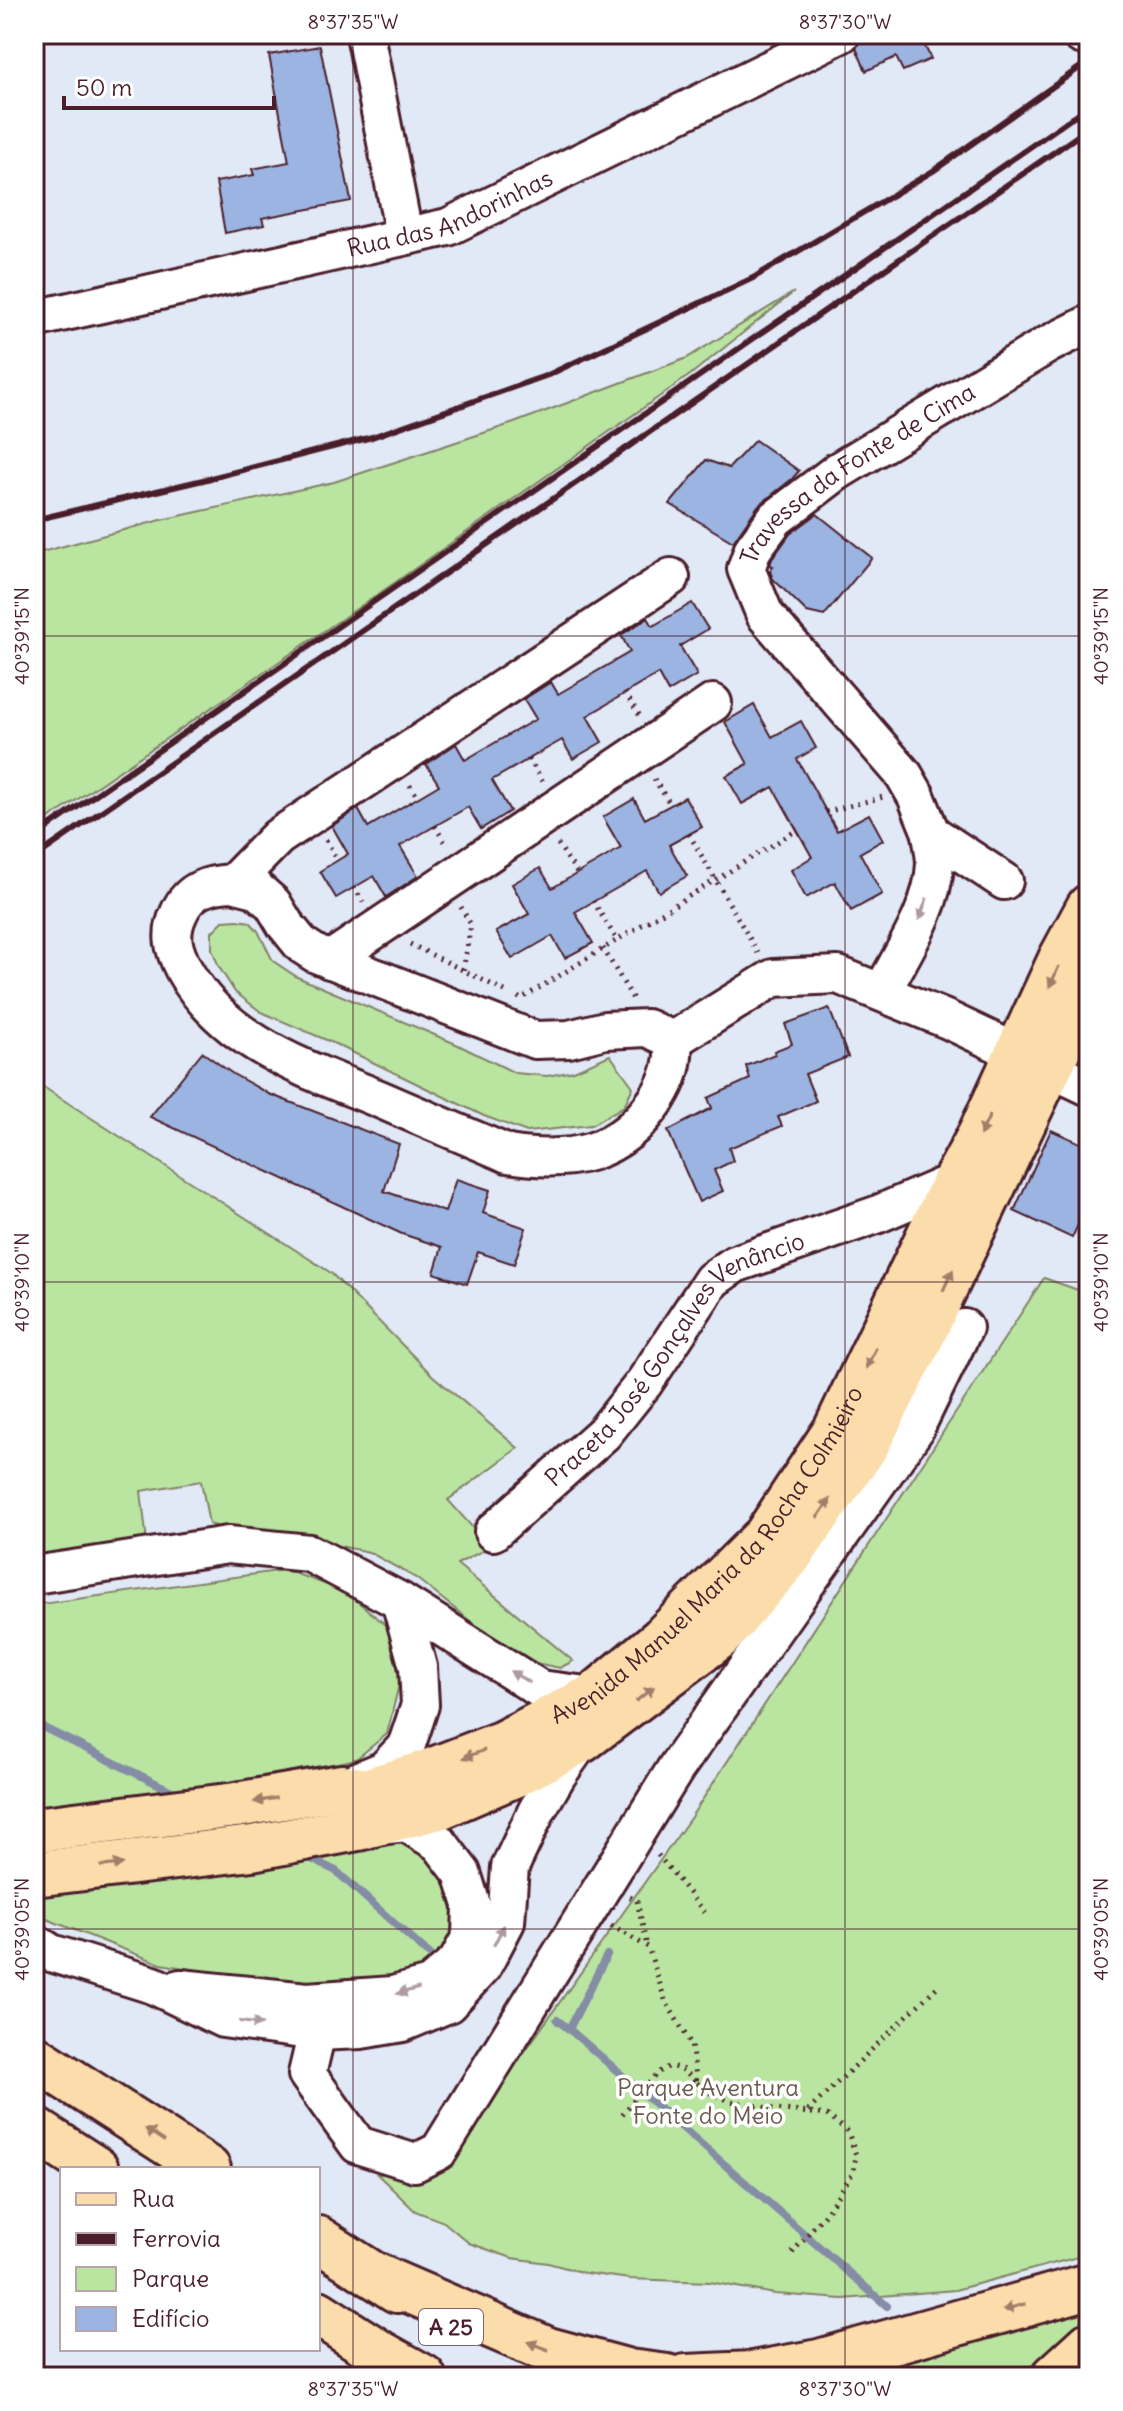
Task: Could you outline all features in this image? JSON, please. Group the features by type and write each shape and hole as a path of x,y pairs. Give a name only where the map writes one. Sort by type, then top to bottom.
{"main road":[{"name":"Avenida Manuel Maria da Rocha Colmieiro","path":"34,1830 236,1805 342,1787 365,1791 428,1772 503,1743 594,1696 683,1621 766,1536 836,1430 955,1181 1057,1072 1061,959 1089,907"},
{"name":"Avenida Manuel Maria da Rocha Colmieiro","path":"34,1874 252,1848 358,1828 439,1807 516,1774 582,1740 719,1637 798,1545 866,1446 1057,1072 1089,984"},
{"path":"34,2057 205,2167"},
{"path":"34,2129 93,2167"},
{"name":"A 25","path":"320,2240 529,2377"},
{"path":"374,2275 548,2350 629,2372 668,2377"},
{"path":"686,2377 753,2374 819,2362 1089,2286"},
{"name":"A 25","path":"320,2314 390,2365 423,2377"},
{"path":"1054,2377 1089,2345"}],"street":[{"path":"365,34 404,235"},
{"name":"Rua das Andorinhas","path":"34,319 448,227 841,34"},
{"name":"Travessa da Fonte de Cima","path":"882,992 918,923 932,884 935,862 931,833 904,775 765,615 746,569 753,549 775,519 838,471 1047,345 1089,324"},
{"path":"233,883 278,837 671,577"},
{"path":"330,960 713,703"},
{"path":"931,833 1004,881"},
{"path":"233,883 256,889 273,904 302,945 330,960 535,1040 569,1039 605,1030 647,1028 673,1040 675,1060 661,1093 631,1132 607,1146 574,1155 542,1159 508,1154 285,1059 227,1024 197,993 172,942 172,928 183,903 193,892 213,884 233,883"},
{"path":"673,1040 773,978 838,975 1057,1072"},
{"name":"Praceta José Gonçalves Venâncio","path":"493,1532 604,1433 644,1383 712,1280 735,1264 876,1215 955,1181"},
{"path":"876,1215 921,1256"},
{"path":"317,2032 307,2074 358,2145 415,2163 439,2151 676,1768 914,1431 964,1328"},
{"path":"34,1575 228,1545 309,1553 400,1601 540,1689 594,1696"},
{"path":"342,1787 384,1770 406,1747 420,1705 418,1667 400,1601"},
{"path":"34,1942 51,1953 153,1985 223,2019 317,2032 361,2030 403,2023 448,2004 483,1966 506,1922 510,1867 537,1810 582,1740"},
{"path":"153,1985 307,2001 393,1995 430,1985 457,1962 471,1936 472,1905 462,1873 439,1843 406,1823 358,1828"}],"path":[{"path":"826,812 913,789"},
{"path":"378,928 521,999 797,830"},
{"path":"689,834 773,978"},
{"path":"446,882 471,925 463,970"},
{"path":"593,901 617,940"},
{"path":"603,948 638,1010"},
{"path":"637,1830 705,1913"},
{"path":"605,1882 637,1901 665,2000 691,2044 697,2083"},
{"path":"586,1912 648,1947"},
{"path":"807,2112 940,1984"},
{"path":"619,2118 657,2073 670,2066 684,2070 708,2092 730,2101 827,2115 848,2132 856,2155 853,2173 789,2257"}],"green space":[{"path":"794,292 690,375 390,586 34,829 34,554 161,520 334,482 514,423 687,358"},
{"path":"223,921 250,922 273,961 297,977 456,1044 515,1073 547,1076 574,1071 610,1055 633,1087 624,1106 591,1125 527,1132 484,1116 261,1012 235,992 212,949 212,932"},
{"path":"34,1081 331,1273 433,1376 518,1448 448,1500 490,1547 457,1564 573,1661 560,1668 536,1663 474,1624 416,1578 369,1552 300,1538 233,1531 209,1524 201,1481 141,1491 147,1542 34,1556"},
{"name":"Parque Aventura Fonte do Meio","path":"1044,1278 1089,1294 1089,2254 955,2290 843,2299 775,2294 710,2282 630,2279 512,2258 469,2243 444,2222 415,2211 377,2174 413,2174 467,2133 691,1817"},
{"path":"285,1570 345,1591 387,1626 400,1680 387,1734 356,1759 329,1765 162,1794 34,1808 34,1605"},
{"path":"402,1842 446,1872 457,1909 457,1941 417,1976 321,1987 241,1978 161,1964 34,1914 34,1891 363,1844"},
{"path":"1089,2303 1089,2324 1027,2377 824,2377"}],"building":[{"path":"871,34 945,34 924,44 931,59 903,71 896,57 866,71 856,48 861,39"},
{"path":"320,46 351,201 262,218 264,225 225,233 216,182 254,175 252,169 289,162 269,55"},
{"path":"755,440 799,471 758,506 733,542 670,504 706,460 729,468"},
{"path":"817,514 872,558 824,616 807,612 773,579 770,571 772,559 790,534"},
{"path":"692,603 708,629 680,646 697,675 668,692 658,674 587,716 602,742 573,759 562,740 492,780 510,811 481,829 468,807 400,846 418,876 386,897 374,876 336,898 320,871 348,854 332,826 358,809 368,827 439,785 426,764 456,744 465,760 536,719 524,699 551,682 558,694 630,652 621,635 648,618 653,626"},
{"path":"754,705 772,737 801,721 816,748 797,759 837,831 869,814 883,840 860,853 882,894 851,911 835,882 806,898 791,870 812,857 773,787 742,804 726,776 748,764 725,722"},
{"path":"685,797 702,827 669,845 687,876 659,892 647,871 575,912 593,943 565,958 552,936 512,959 496,932 529,914 512,884 540,868 552,888 621,848 603,817 634,799 645,819"},
{"path":"829,1008 848,1057 805,1074 816,1101 778,1117 782,1126 729,1148 733,1161 714,1170 723,1191 699,1202 668,1131 712,1108 708,1098 750,1079 746,1066 792,1044 785,1024"},
{"path":"202,1052 269,1094 399,1144 384,1191 445,1212 456,1179 490,1190 483,1213 526,1228 514,1264 478,1252 467,1284 434,1273 442,1247 402,1234 150,1117"},
{"path":"1051,1130 1089,1147 1089,1219 1082,1216 1072,1238 1014,1211"}],"waterway":[{"path":"34,1723 182,1796"},
{"path":"301,1854 336,1871 435,1960"},
{"path":"569,2029 607,1955"},
{"path":"557,2020 887,2306"}],"railway":[{"path":"34,520 372,437 548,375 753,278 933,171 1089,61"},
{"path":"34,837 1089,106"},
{"path":"34,858 1089,128"}]}
